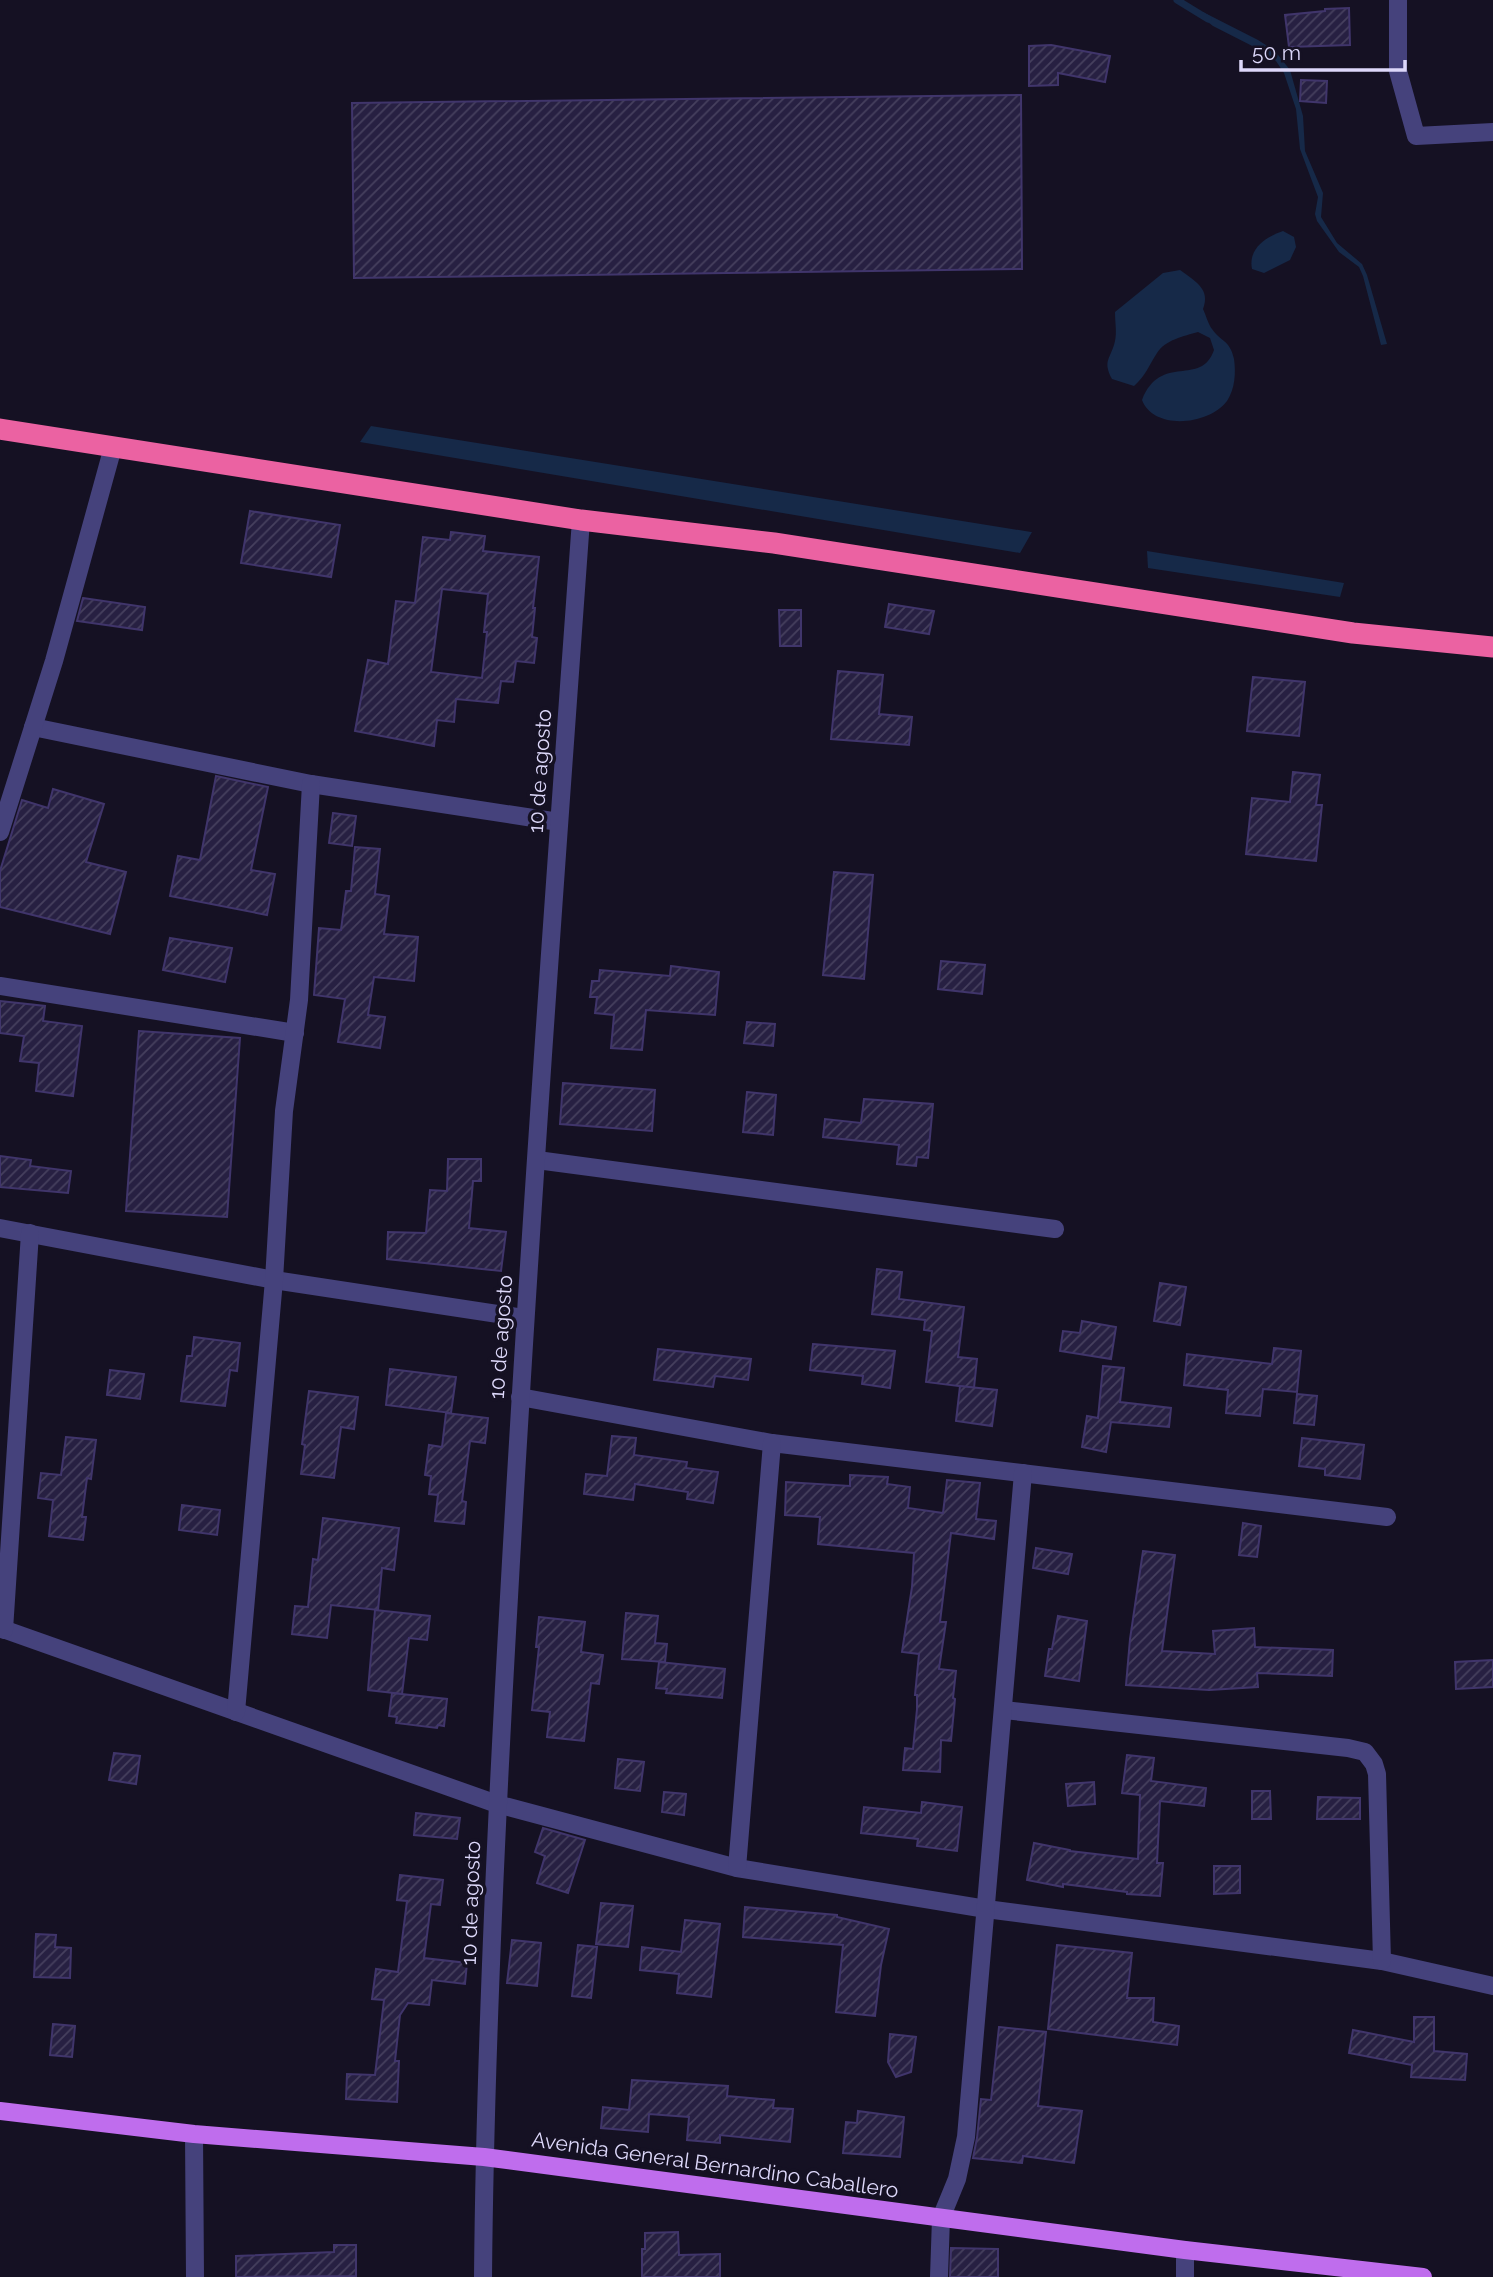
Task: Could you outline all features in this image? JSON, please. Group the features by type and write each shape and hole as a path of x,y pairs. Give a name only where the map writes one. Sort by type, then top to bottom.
{"highway":[{"path":"0,429 581,520 774,544 1353,633 1493,647"}],"main road":[{"name":"Avenida General Bernardino Caballero","path":"0,2111 194,2134 484,2157 1185,2250 1423,2277"}],"street":[{"path":"1398,0 1398,71 1416,136 1493,132"},
{"path":"0,832 54,661 113,447"},
{"name":"10 de agosto","path":"483,2277 484,2157 497,1804 524,1318 581,520"},
{"path":"33,727 311,784 559,822"},
{"path":"236,1712 274,1280 284,1111 299,1000 311,784"},
{"path":"0,986 295,1033"},
{"path":"537,1160 1055,1229"},
{"path":"0,1228 274,1280 524,1318"},
{"path":"30,1233 2,1629 497,1804 737,1867 986,1909 1382,1961 1493,1986"},
{"path":"520,1396 772,1443 1387,1517"},
{"path":"737,1867 772,1443"},
{"path":"939,2277 942,2218 957,2179 966,2137 1023,1474"},
{"path":"1004,1710 1365,1752 1374,1764 1377,1774 1382,1961"},
{"path":"194,2134 195,2277"},
{"path":"1185,2250 1185,2277"}],"water":[{"path":"1203,12 1275,51 1290,70 1303,116 1305,151 1323,193 1321,217 1337,243 1362,264 1387,344 1381,345 1359,267 1339,252 1317,221 1315,214 1318,197 1300,149 1296,109 1284,73 1266,53 1213,26 1200,16"},
{"path":"1283,231 1294,237 1296,247 1290,260 1264,273 1252,269 1253,255 1260,244"},
{"path":"1180,270 1203,291 1203,309 1208,322 1230,348 1235,370 1230,396 1219,409 1208,415 1182,421 1158,417 1148,410 1142,400 1159,377 1191,370 1208,361 1214,350 1210,338 1198,332 1165,345 1134,386 1112,379 1108,368 1116,338 1115,312 1163,273"},
{"path":"371,426 1032,532 1020,553 360,442"},
{"path":"1147,551 1344,583 1340,597 1148,568"}],"building":[{"path":"1349,8 1350,45 1289,47 1285,15"},
{"path":"1051,45 1110,56 1105,82 1058,73 1058,85 1029,86 1029,46"},
{"path":"1301,80 1327,81 1326,103 1300,101"},
{"path":"1021,95 1022,269 354,278 352,103"},
{"path":"250,511 340,525 331,577 241,563"},
{"path":"451,532 485,536 483,551 539,557 533,608 532,637 537,638 534,663 516,661 513,682 501,681 498,703 456,699 454,722 437,720 434,746 355,731 368,660 388,664 396,601 415,603 423,537 450,540","holes":["442,589 488,594 482,678 431,672"]},
{"path":"83,598 145,607 142,630 77,621"},
{"path":"889,604 934,611 929,634 885,627"},
{"path":"779,610 801,610 801,646 780,646"},
{"path":"838,671 883,675 879,714 912,717 909,745 831,739"},
{"path":"1253,677 1305,682 1299,736 1247,731"},
{"path":"1293,772 1320,775 1316,805 1322,805 1316,861 1246,854 1252,798 1290,802"},
{"path":"216,776 268,787 251,870 275,874 267,915 170,896 178,856 200,860"},
{"path":"53,789 104,804 86,862 126,872 110,934 0,907 0,871 22,800 48,808"},
{"path":"333,813 356,816 352,846 329,843"},
{"path":"355,847 380,849 375,894 389,896 384,934 418,937 414,981 374,977 368,1015 385,1017 380,1048 338,1042 345,999 314,995 319,928 341,930 346,891 351,891"},
{"path":"834,872 873,875 864,979 823,975"},
{"path":"170,938 232,948 225,982 163,970"},
{"path":"941,961 985,965 982,994 938,989"},
{"path":"671,966 719,972 715,1015 646,1010 642,1050 611,1048 614,1015 595,1013 597,997 590,997 592,981 599,981 600,970 670,976"},
{"path":"0,1001 45,1006 43,1021 82,1026 73,1096 36,1091 39,1063 20,1061 24,1036 0,1033"},
{"path":"747,1022 775,1024 773,1046 744,1043"},
{"path":"139,1031 240,1038 227,1217 126,1211"},
{"path":"563,1083 655,1090 652,1131 560,1124"},
{"path":"747,1092 776,1095 773,1135 743,1132"},
{"path":"864,1099 933,1104 928,1158 917,1157 916,1166 897,1164 899,1145 823,1137 825,1119 861,1123"},
{"path":"0,1156 31,1160 30,1166 71,1171 68,1193 0,1187"},
{"path":"448,1159 481,1159 481,1181 473,1181 469,1228 506,1232 501,1271 387,1259 388,1232 426,1233 430,1190 447,1191"},
{"path":"877,1269 902,1272 899,1299 964,1307 958,1357 977,1359 974,1388 926,1382 932,1331 924,1330 925,1320 872,1314"},
{"path":"1160,1283 1186,1287 1180,1325 1154,1321"},
{"path":"1082,1321 1116,1327 1111,1359 1060,1351 1063,1331 1080,1333"},
{"path":"194,1337 240,1343 237,1371 230,1370 225,1406 181,1401 187,1356 192,1356"},
{"path":"813,1344 895,1351 890,1388 862,1384 863,1376 810,1370"},
{"path":"1274,1348 1301,1351 1297,1392 1263,1389 1260,1416 1226,1413 1228,1390 1184,1385 1187,1354 1272,1364"},
{"path":"658,1349 751,1359 748,1380 715,1376 713,1387 654,1380"},
{"path":"1103,1366 1124,1368 1120,1402 1171,1408 1169,1427 1111,1422 1106,1452 1082,1447 1087,1416 1098,1418"},
{"path":"390,1369 456,1377 451,1413 386,1405"},
{"path":"110,1370 144,1374 140,1399 107,1395"},
{"path":"960,1386 997,1390 992,1426 956,1421"},
{"path":"309,1391 358,1397 354,1429 341,1427 334,1478 301,1474"},
{"path":"1297,1394 1317,1396 1314,1425 1294,1423"},
{"path":"446,1413 488,1418 485,1443 470,1441 462,1501 466,1502 464,1524 435,1521 438,1495 429,1494 431,1476 425,1475 429,1445 442,1447"},
{"path":"612,1436 636,1438 634,1455 687,1462 686,1468 718,1472 713,1503 687,1499 688,1492 635,1484 633,1500 584,1494 586,1474 607,1476"},
{"path":"66,1437 96,1440 91,1479 87,1478 82,1517 86,1517 83,1540 49,1536 53,1500 38,1498 41,1473 61,1475"},
{"path":"1302,1438 1364,1445 1360,1479 1325,1475 1325,1469 1299,1466"},
{"path":"850,1475 888,1477 887,1484 910,1487 908,1508 943,1513 947,1480 980,1483 976,1519 996,1521 994,1539 951,1533 940,1622 946,1622 939,1669 956,1671 955,1699 951,1741 941,1740 940,1772 903,1770 905,1748 913,1749 917,1709 915,1695 919,1654 902,1652 912,1587 914,1553 818,1544 820,1517 785,1515 786,1482 850,1486"},
{"path":"182,1505 220,1510 217,1535 179,1530"},
{"path":"323,1518 399,1528 394,1570 382,1568 378,1610 331,1605 327,1638 292,1634 295,1606 308,1607 313,1559 318,1560"},
{"path":"1243,1523 1261,1526 1257,1557 1239,1555"},
{"path":"1036,1548 1072,1554 1068,1574 1033,1568"},
{"path":"1143,1551 1175,1555 1162,1651 1215,1654 1213,1631 1254,1628 1255,1647 1333,1650 1332,1676 1257,1673 1258,1687 1209,1690 1126,1685"},
{"path":"375,1610 430,1616 427,1640 409,1638 402,1694 368,1690"},
{"path":"626,1613 658,1616 655,1643 667,1644 665,1662 622,1659"},
{"path":"1058,1616 1087,1621 1079,1681 1045,1676"},
{"path":"539,1617 585,1622 581,1652 603,1655 599,1684 591,1683 584,1741 547,1737 550,1712 532,1710 539,1647 536,1647"},
{"path":"1493,1660 1493,1687 1456,1689 1455,1662"},
{"path":"659,1662 725,1669 722,1698 666,1693 667,1689 656,1688"},
{"path":"392,1693 447,1699 444,1726 438,1725 437,1728 396,1723 397,1717 389,1716"},
{"path":"114,1753 140,1756 136,1784 109,1780"},
{"path":"1127,1755 1154,1758 1151,1781 1206,1788 1204,1806 1160,1801 1157,1863 1163,1863 1160,1896 1063,1884 1063,1887 1027,1880 1034,1843 1070,1851 1138,1859 1140,1795 1122,1793"},
{"path":"618,1759 644,1762 640,1791 615,1788"},
{"path":"1094,1782 1095,1804 1068,1806 1066,1784"},
{"path":"1252,1791 1270,1791 1271,1819 1252,1819"},
{"path":"664,1792 686,1794 684,1815 662,1812"},
{"path":"1318,1797 1360,1798 1360,1819 1317,1819"},
{"path":"922,1802 962,1807 957,1851 917,1846 918,1839 861,1833 864,1807 921,1813"},
{"path":"416,1813 460,1818 457,1839 414,1835"},
{"path":"543,1828 585,1840 568,1893 537,1883 545,1856 535,1852"},
{"path":"1214,1866 1240,1866 1240,1893 1214,1894"},
{"path":"400,1875 443,1880 440,1905 431,1904 424,1958 467,1963 465,1984 432,1980 429,2005 408,2003 400,2015 395,2061 399,2061 397,2102 346,2099 347,2074 375,2075 384,2000 372,1999 376,1969 398,1972 407,1901 397,1900"},
{"path":"601,1903 633,1906 628,1947 596,1944"},
{"path":"745,1907 837,1915 889,1929 881,1965 875,2016 836,2012 843,1945 743,1937"},
{"path":"685,1920 720,1924 711,1997 677,1993 679,1974 640,1970 642,1947 681,1952"},
{"path":"36,1934 56,1935 55,1947 71,1948 70,1978 34,1977"},
{"path":"512,1940 541,1943 537,1986 507,1983"},
{"path":"578,1945 597,1947 591,1998 572,1996"},
{"path":"1057,1945 1132,1953 1127,1998 1154,1998 1153,2022 1179,2026 1177,2045 1048,2029"},
{"path":"1414,2017 1434,2017 1434,2051 1467,2054 1465,2080 1411,2077 1412,2065 1349,2053 1353,2030 1414,2042"},
{"path":"53,2024 75,2026 72,2057 50,2055"},
{"path":"999,2027 1046,2032 1038,2106 1082,2111 1074,2163 1023,2156 1022,2163 973,2158 981,2099 991,2100"},
{"path":"890,2034 916,2037 911,2072 896,2077 888,2062"},
{"path":"632,2080 728,2086 727,2096 774,2100 773,2108 793,2109 790,2142 720,2135 720,2143 687,2140 689,2117 649,2114 648,2132 601,2128 603,2107 629,2110"},
{"path":"858,2111 904,2117 900,2157 843,2153 846,2122 857,2123"},
{"path":"678,2232 679,2255 720,2254 720,2277 642,2277 645,2233"},
{"path":"334,2245 356,2245 356,2276 236,2277 236,2256 334,2252"},
{"path":"951,2248 998,2249 998,2277 950,2277"}],"waterway":[{"path":"1177,0 1208,19"}]}
